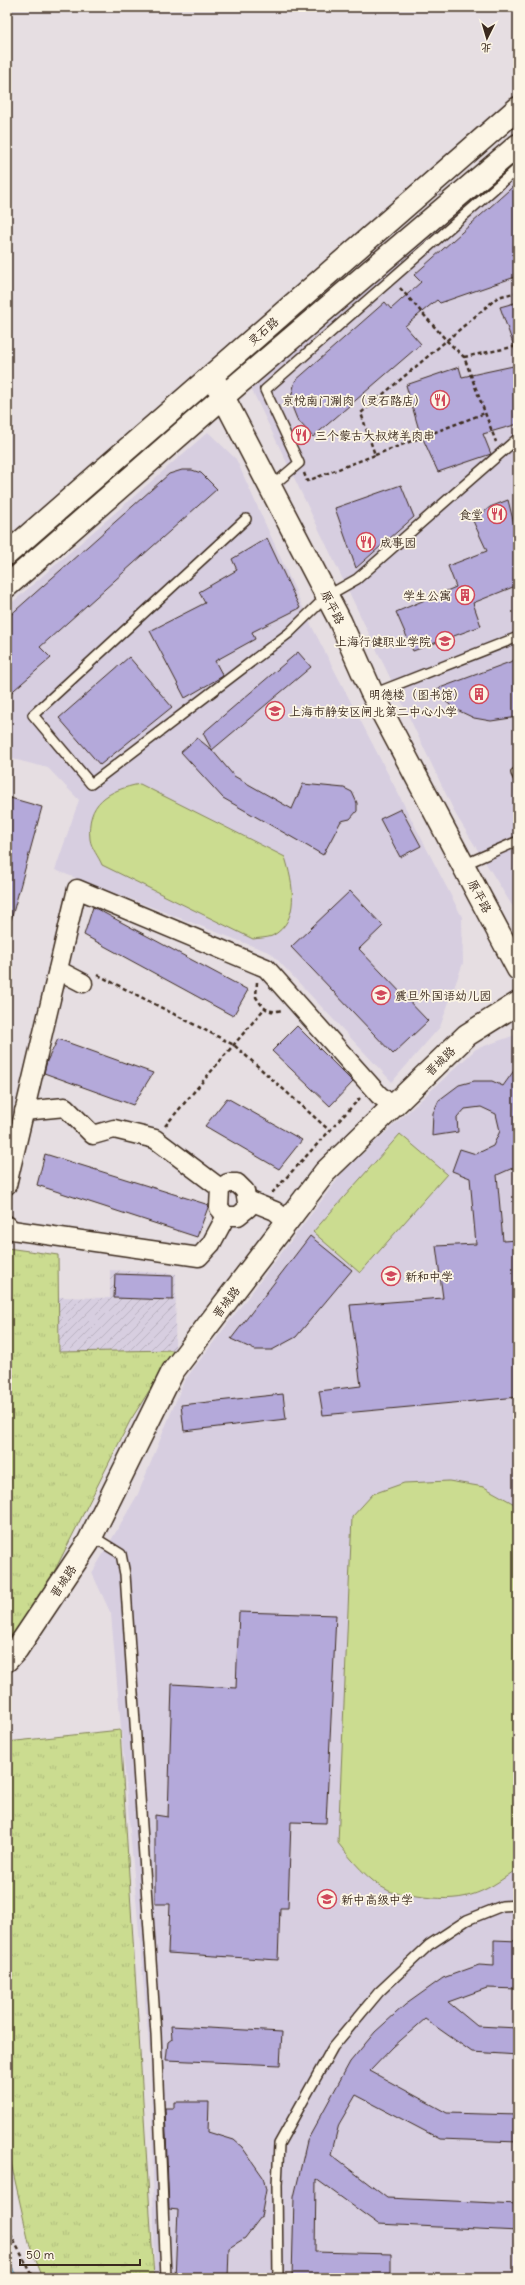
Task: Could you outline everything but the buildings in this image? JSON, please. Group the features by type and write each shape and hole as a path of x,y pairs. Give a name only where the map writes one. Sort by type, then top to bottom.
{"street":[{"name":"灵石路","path":"7,554 518,108"},
{"name":"灵石路","path":"7,586 223,397 518,145"},
{"name":"原平路","path":"212,375 328,596 373,694 518,969"},
{"path":"7,1185 77,889 266,968 297,1014 393,1106"},
{"path":"58,970 89,979"},
{"name":"晋城路","path":"7,1660 17,1649 92,1536 173,1371 325,1172 467,1035 518,1003"},
{"path":"24,1111 65,1108 93,1135 114,1129 155,1138 220,1188"},
{"path":"220,1188 228,1184 237,1183 246,1191 254,1202 275,1211 288,1221"},
{"path":"220,1188 219,1208 226,1216 238,1216 254,1202"},
{"path":"7,1225 12,1230 199,1257 211,1244 226,1216"}],"lane":[{"path":"271,488 299,463 265,390 518,168"},
{"path":"246,519 33,715 91,784 289,633 328,596 357,579 518,438"},
{"path":"373,694 518,637"},
{"path":"518,772 516,773 518,777"},
{"path":"463,865 518,841"},
{"path":"92,1536 121,1554 125,1574 156,2034 166,2278"},
{"path":"278,2278 277,2185 279,2144 333,2047 379,1992 428,1945 467,1920 502,1906 518,1905"}],"path":[{"path":"392,278 446,341 464,357 500,453"},
{"path":"375,455 361,413 498,297 518,292"},
{"path":"464,357 518,346"},
{"path":"299,463 307,481 485,413"},
{"path":"89,979 234,1045 330,1131"},
{"path":"155,1138 264,1009"},
{"path":"254,1202 330,1131 372,1086"},
{"path":"7,2228 34,2278"}],"shaded area":[{"path":"518,158 518,915 456,815 251,388"},
{"path":"208,432 236,459 310,623 462,917 463,963 440,1027 392,1082 271,953 55,870 79,800 48,768 13,759 7,760 7,607"},
{"name":"新中高级中学","path":"518,1034 518,2278 155,2278 151,2068 111,1614 92,1573 138,1494 184,1381 344,1171 476,1049"},
{"path":"110,1270 176,1274 175,1350 59,1352 57,1297 110,1298"}],"green space":[{"path":"140,784 285,857 292,889 292,901 291,911 287,921 281,929 272,936 253,939 102,865 90,839 92,816 96,807 102,800 118,790"},
{"path":"400,1134 447,1174 360,1273 313,1232"},
{"path":"7,1248 58,1255 59,1352 175,1350 130,1421 51,1578 7,1643"},
{"path":"449,1481 484,1487 518,1506 518,1868 505,1878 482,1891 459,1898 447,1899 416,1896 389,1891 374,1882 338,1843 352,1517 373,1494 404,1483"},
{"path":"120,1730 154,2278 43,2278 29,2243 7,2145 7,1742"}],"water":[{"path":"7,2259 18,2278 7,2278"}],"place":[{"name":"京悦南门涮肉（灵石路店）","path":"440,400"},
{"name":"三个蒙古大叔烤羊肉串","path":"301,435"},
{"name":"食堂","path":"497,514"},
{"name":"成事园","path":"366,542"},
{"name":"学生公寓","path":"465,595"},
{"name":"上海行健职业学院","path":"445,641"},
{"name":"明德楼（图书馆）","path":"479,694"},
{"name":"上海市静安区闸北第二中心小学","path":"275,711"},
{"name":"震旦外国语幼儿园","path":"381,995"},
{"name":"新和中学","path":"391,1276"},
{"name":"新中高级中学","path":"327,1899"}]}
